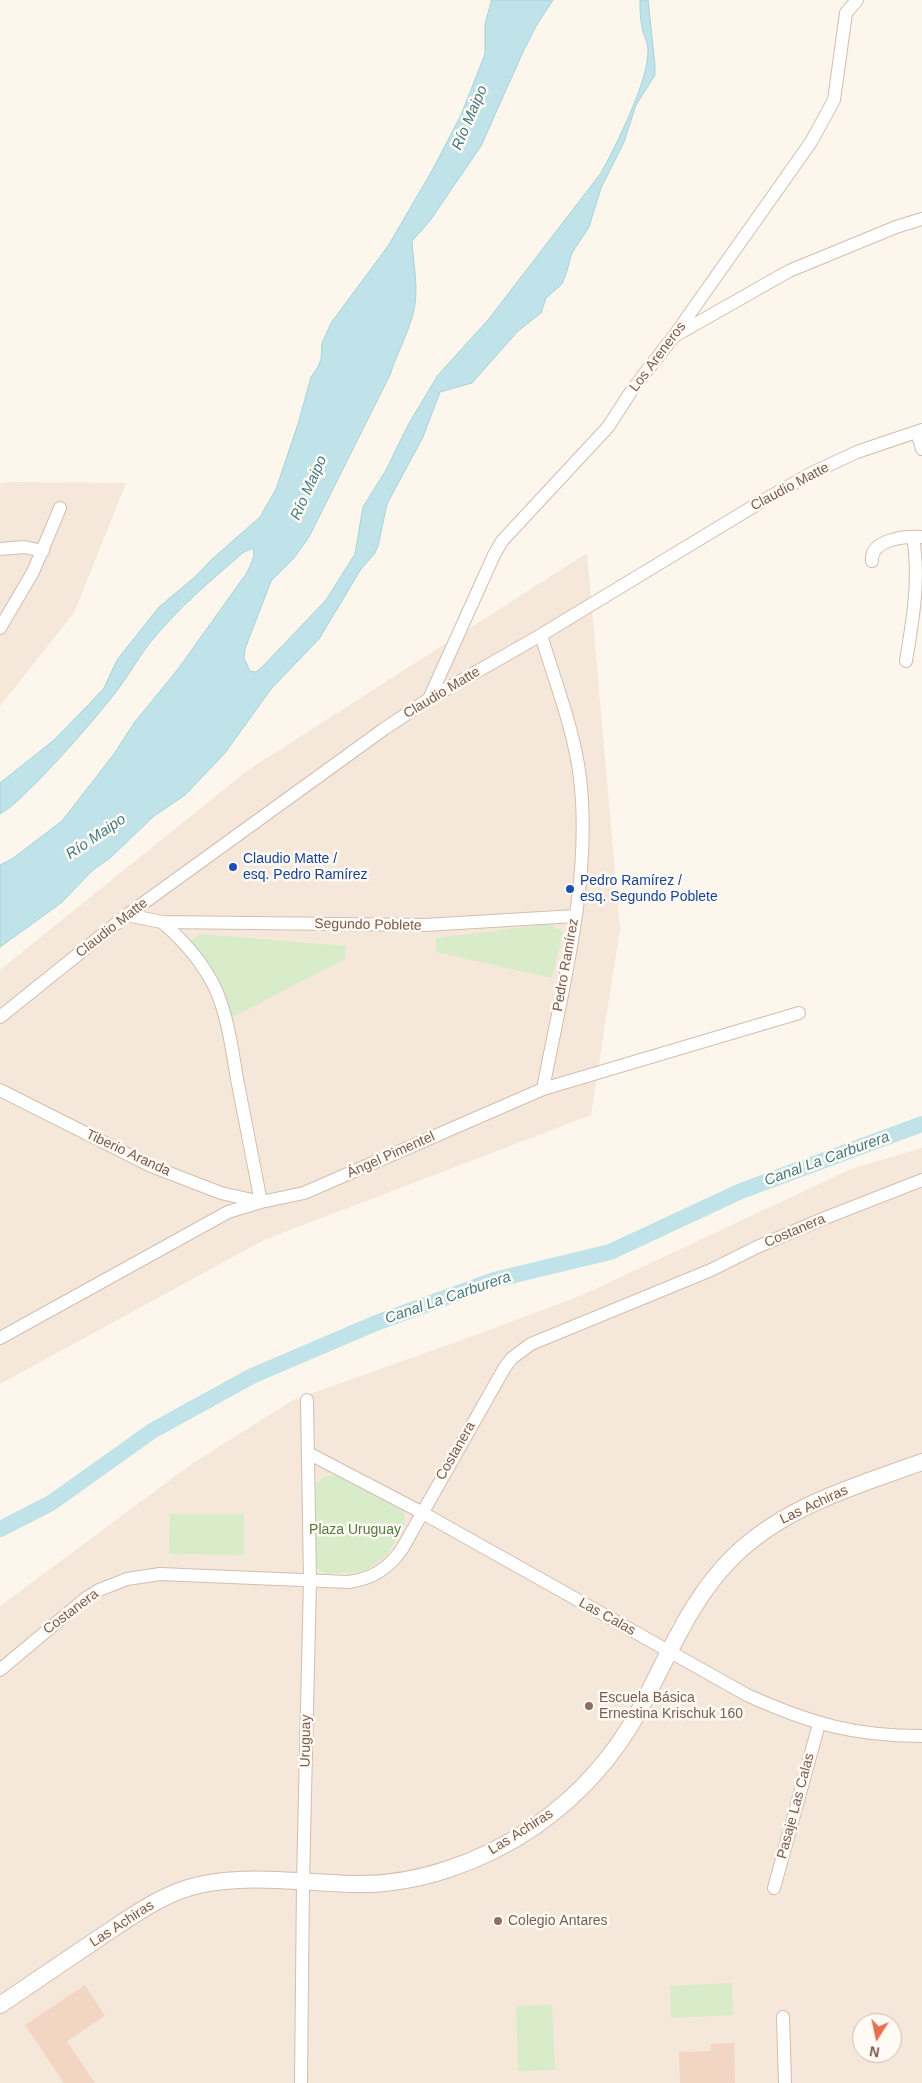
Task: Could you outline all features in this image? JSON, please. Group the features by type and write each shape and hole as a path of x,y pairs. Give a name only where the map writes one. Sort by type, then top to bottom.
{"street":[{"name":"Los Areneros","path":"429,700 502,541 608,427 632,390 674,336 811,142 834,100 846,13 856,0"},
{"path":"674,336 789,271 896,227 922,219"},
{"path":"919,431 922,449"},
{"name":"Claudio Matte","path":"0,1017 127,915 384,729 429,700 812,473 857,452 919,431"},
{"path":"0,628 18,599 43,551 60,508"},
{"path":"872,561 872,553 877,547 895,540 918,537 916,592 906,661"},
{"path":"0,550 24,547 43,551"},
{"name":"Pedro Ramírez","path":"540,635 571,730 580,778 582,829 575,916 566,973 543,1089"},
{"name":"Segundo Poblete","path":"127,915 162,922 425,925 575,916"},
{"path":"162,922 175,933 197,959 220,1001 230,1038 261,1202"},
{"name":"Ángel Pimentel","path":"0,1338 228,1212 316,1188 543,1089 799,1013"},
{"name":"Tiberio Aranda","path":"0,1090 151,1166 221,1193 261,1202"},
{"name":"Costanera","path":"0,1670 86,1598 99,1590 127,1579 160,1574 348,1582 358,1581 378,1573 395,1559 505,1366 512,1358 531,1344 711,1270 757,1247 826,1218 922,1180"},
{"name":"Uruguay","path":"301,2083 303,1881 310,1580 307,1400"},
{"name":"Las Calas","path":"308,1453 421,1512 747,1695 819,1724 863,1733 922,1736"},
{"name":"Las Achiras","path":"0,2005 134,1915 165,1897 180,1891 197,1886 231,1881 303,1881 369,1884 414,1878 481,1856 526,1832 571,1799 606,1761 629,1728 669,1652 707,1587 734,1556 761,1533 782,1519 816,1501 922,1462"},
{"name":"Pasaje Las Calas","path":"774,1888 819,1724"},
{"path":"783,2017 785,2083"}],"shaded area":[{"path":"0,483 126,483 74,613 0,706"},
{"path":"587,553 620,929 591,1115 264,1240 0,1384 0,970 248,770"},
{"path":"922,1148 922,2083 0,2083 0,1606 193,1463 293,1400 487,1331 587,1293 851,1169"}],"green space":[{"path":"549,924 563,932 552,978 436,952 436,938"},
{"path":"200,934 346,946 345,959 231,1018 224,994 191,941"},
{"name":"Plaza Uruguay","path":"326,1476 337,1476 404,1511 405,1524 387,1555 365,1571 325,1574 316,1567 316,1483"},
{"path":"170,1514 244,1514 244,1555 169,1554"},
{"path":"732,1983 733,2015 671,2018 670,1986"},
{"path":"552,2005 555,2070 518,2071 516,2006"}],"water":[{"name":"Río Maipo","path":"492,0 553,0 536,26 523,52 481,146 429,222 412,241 416,296 408,331 390,375 309,537 294,558 271,581 245,649 244,658 250,671 256,672 263,666 326,600 355,554 363,507 386,470 408,425 438,375 488,320 601,173 638,95 643,78 648,50 641,24 640,0 648,0 655,75 636,105 624,142 601,188 589,227 572,253 562,284 546,298 541,313 518,331 472,383 440,392 423,437 387,504 375,553 361,569 319,639 271,689 225,753 185,795 154,816 110,858 93,870 61,903 0,947 0,865 12,859 62,821 114,754 134,723 178,669 246,574 253,558 253,548 244,552 171,619 149,644 117,691 76,740 37,782 0,814 0,783 54,740 104,688 117,660 159,607 260,517 276,489 298,424 311,377 321,359 322,343 331,323 388,246 433,169 461,115 485,54 485,24"}],"building":[{"path":"85,1985 105,2016 67,2041 95,2083 64,2083 25,2025"},
{"path":"734,2043 735,2083 680,2083 679,2052 711,2051 711,2044"}],"waterway":[{"name":"Canal La Carburera","path":"0,1529 51,1503 152,1431 252,1376 376,1323 494,1280 610,1252 741,1191 922,1124"}],"place":[{"name":"Claudio Matte / esq. Pedro Ramírez","path":"233,867"},
{"name":"Pedro Ramírez / esq. Segundo Poblete","path":"570,889"},
{"name":"Escuela Básica Ernestina Krischuk 160","path":"589,1706"},
{"name":"Colegio Antares","path":"498,1921"}]}
